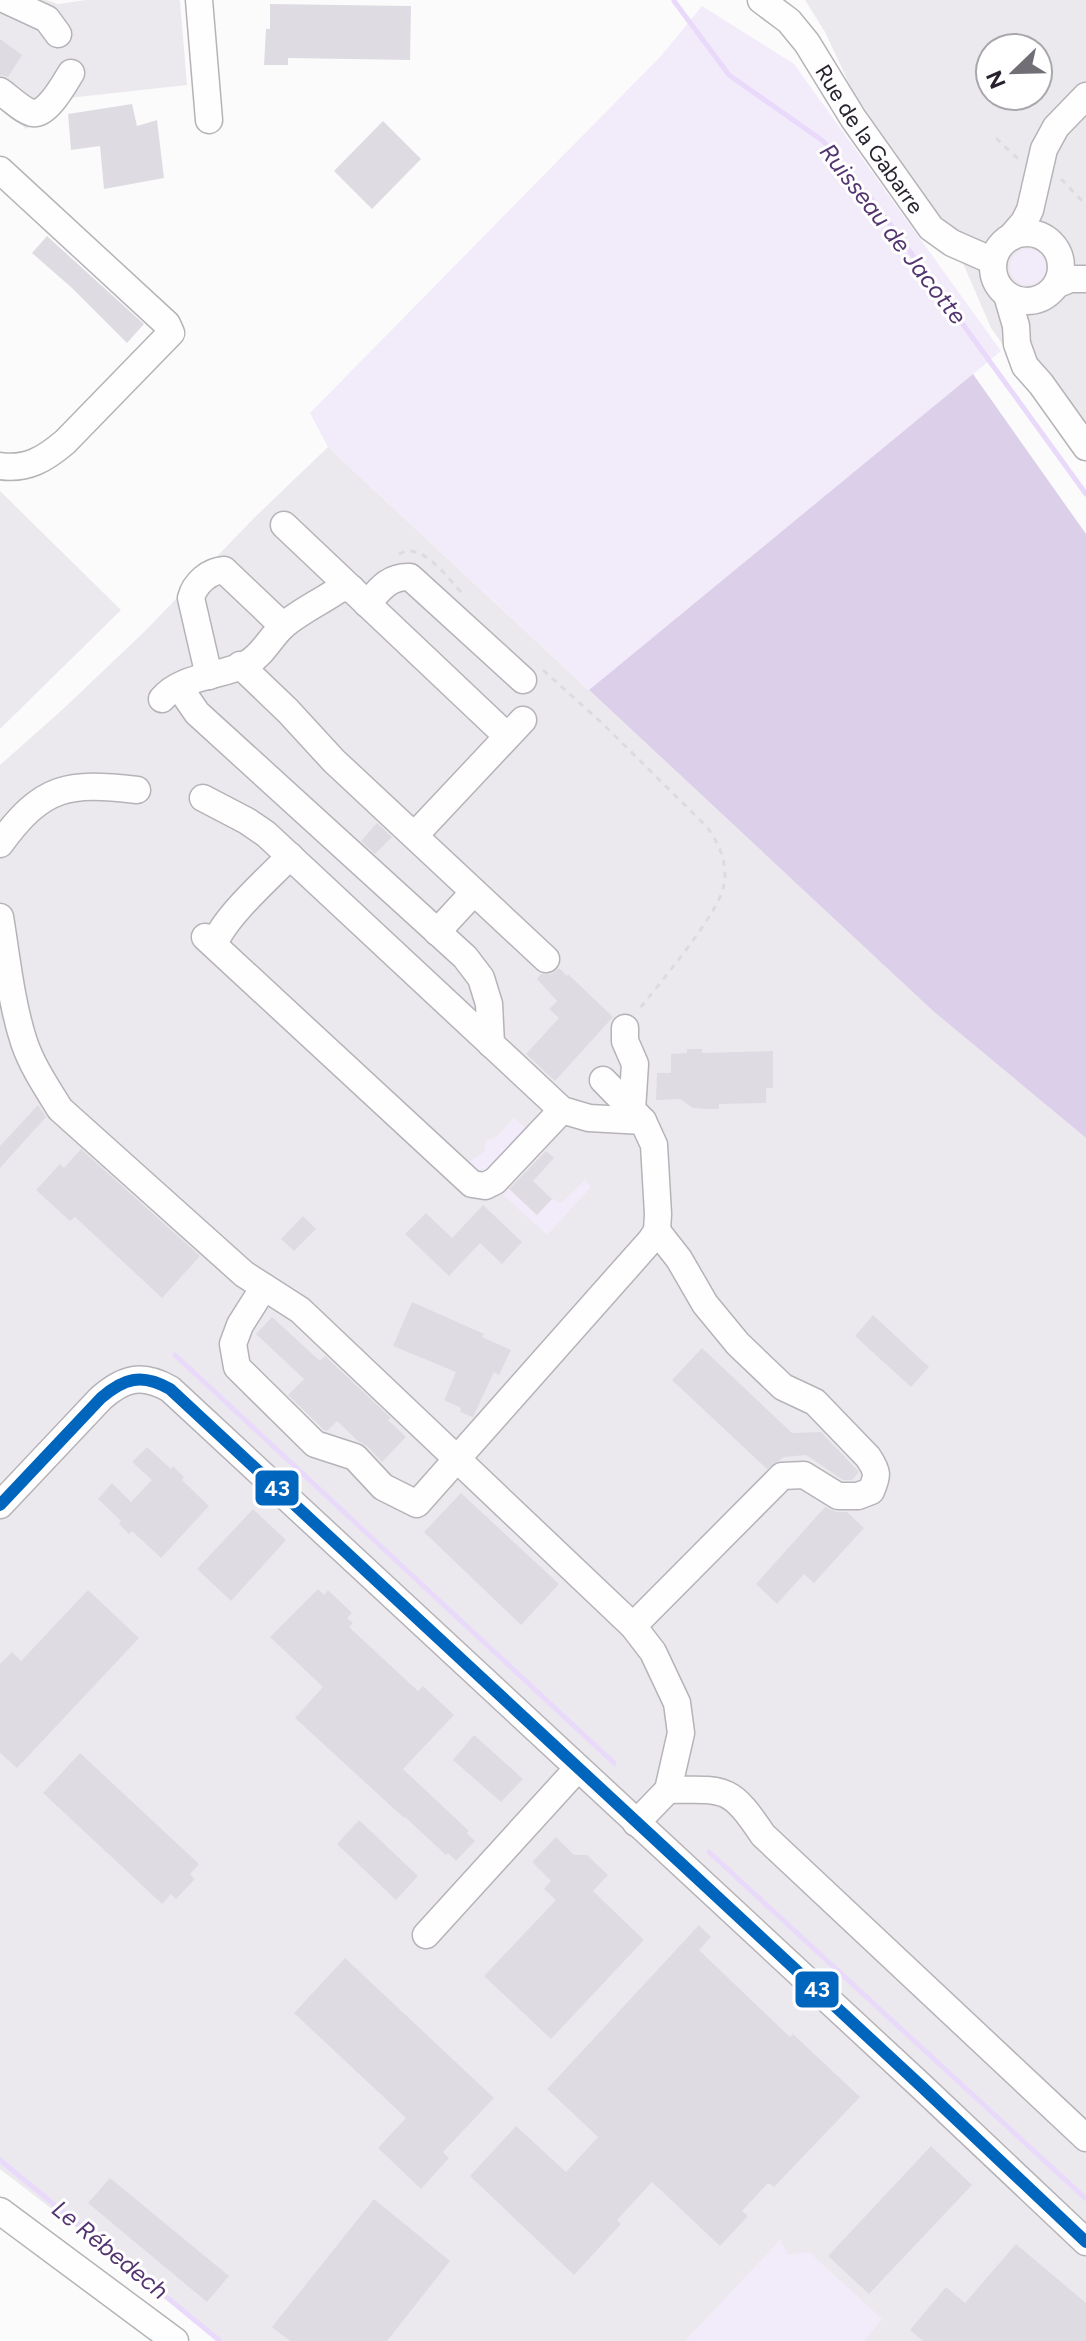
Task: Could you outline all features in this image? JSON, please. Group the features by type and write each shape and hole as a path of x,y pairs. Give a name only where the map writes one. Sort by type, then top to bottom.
{"street":[{"path":"6,0 47,19 58,34"},
{"path":"199,0 209,120"},
{"name":"Rue de la Gabarre","path":"761,0 789,21 807,43 853,118 931,228 952,243 993,261"},
{"path":"0,91 36,114 42,112 57,95 71,73"},
{"path":"1041,384 1031,357 1033,321 1060,274 1057,251 1050,242 1043,213 1044,149 1056,127 1086,96"},
{"path":"1086,115 1065,136 1045,170 1024,222 999,247 993,261 995,280 1007,295 1016,326 1020,356 1086,447"},
{"path":"0,170 167,324 171,333 49,456 32,465 14,468 0,466"},
{"path":"1011,237 1031,234 1050,242"},
{"path":"1007,295 1026,301 1070,279 1086,279"},
{"path":"284,525 360,596 515,728 415,835"},
{"path":"209,676 191,598 193,590 208,575 224,570 283,626"},
{"path":"360,596 401,576 410,577 532,674"},
{"path":"360,596 341,588 283,626 249,662 172,692 186,697 197,713 465,957 481,978 489,1004 491,1044"},
{"path":"240,665 334,761 546,959"},
{"path":"0,844 28,809 65,788 97,785 137,790"},
{"path":"203,798 247,821 290,856 562,1110 589,1118 637,1115"},
{"path":"290,856 210,941 472,1184 485,1186 495,1181 562,1110"},
{"path":"437,932 474,892"},
{"path":"0,917 13,1002 24,1044 60,1109 244,1274 300,1310 633,1626 653,1652 677,1703 681,1733 668,1790 636,1823"},
{"path":"625,1028 625,1041 635,1064 637,1115"},
{"path":"264,1287 240,1325 233,1344 237,1367 315,1444 355,1457 383,1487 417,1504 657,1231 654,1145 637,1115 603,1080"},
{"path":"633,1626 782,1476 804,1475 838,1496 858,1496 871,1491 877,1477 868,1457 815,1402 783,1387 728,1332 705,1304 679,1259 657,1231"},
{"path":"0,1505 113,1387 127,1380 156,1381 170,1389 1086,2242"},
{"path":"426,1935 578,1768"},
{"path":"668,1790 709,1789 728,1793 743,1806 763,1835 1086,2138"},
{"path":"0,2211 169,2339"}],"path":[{"path":"996,138 1014,156 1059,177 1086,205"},
{"path":"388,581 387,569 394,557 404,551 418,552 427,557 469,599"},
{"path":"532,674 603,724 707,827 718,843 725,866 724,886 715,907 625,1028"}],"shaded area":[{"path":"0,0 46,0 58,4 86,0 178,0 187,85 69,98 26,129 0,106"},
{"path":"805,0 1086,0 1086,463 991,328 946,224 853,92 825,32"},
{"path":"702,6 794,64 1001,351 589,690 328,447 310,413 661,56"},
{"path":"1028,249 1041,254 1046,267 1041,280 1028,285 1015,280 1010,267 1015,254"},
{"path":"973,374 1086,534 1086,1138 933,1011 589,690"},
{"path":"328,447 933,1011 1086,1138 1086,2341 223,2341 0,2169 0,765 144,632"},
{"path":"0,491 121,610 0,729"},
{"path":"514,1118 532,1134 482,1179 468,1163 484,1152 486,1140 496,1137"},
{"path":"585,1180 591,1187 547,1235 497,1189 501,1181 537,1215 552,1199 561,1203"},
{"path":"780,2240 788,2255 809,2252 882,2319 864,2341 685,2341"}],"building":[{"path":"270,4 411,6 410,60 288,58 288,65 264,65 266,29 270,29"},
{"path":"0,39 22,55 8,77 0,75"},
{"path":"132,104 137,126 157,120 164,178 104,189 100,146 71,150 68,114"},
{"path":"383,121 421,159 372,209 334,171"},
{"path":"47,236 144,324 127,343 32,253"},
{"path":"377,823 392,837 375,854 361,841"},
{"path":"559,968 613,1017 555,1081 526,1054 559,1018 549,1009 557,1001 537,979 541,974 551,974"},
{"path":"687,1049 702,1049 702,1053 773,1051 773,1088 766,1088 766,1103 719,1104 719,1109 706,1109 693,1108 680,1099 656,1100 657,1073 671,1073 671,1054 687,1053"},
{"path":"38,1105 46,1117 0,1168 0,1146"},
{"path":"81,1149 200,1256 162,1298 75,1217 70,1221 36,1190 60,1164 64,1168"},
{"path":"546,1151 554,1158 533,1181 552,1199 537,1215 509,1189"},
{"path":"483,1205 522,1242 502,1264 480,1243 449,1276 405,1234 426,1213 452,1238"},
{"path":"303,1216 316,1229 294,1251 281,1239"},
{"path":"412,1302 484,1334 482,1337 511,1350 499,1375 494,1372 473,1417 444,1400 456,1372 393,1346"},
{"path":"873,1315 929,1367 911,1387 855,1336"},
{"path":"272,1317 320,1361 325,1356 391,1418 388,1420 406,1437 382,1462 337,1421 327,1431 324,1430 288,1395 304,1379 256,1334"},
{"path":"702,1348 792,1433 821,1432 859,1472 852,1480 843,1480 806,1455 784,1457 767,1469 672,1380"},
{"path":"147,1447 171,1469 173,1466 184,1477 182,1480 209,1506 161,1558 132,1531 129,1534 119,1524 121,1521 98,1499 112,1483 131,1502 152,1480 132,1462"},
{"path":"461,1493 559,1584 521,1625 424,1532"},
{"path":"825,1507 847,1512 864,1528 814,1583 804,1574 777,1604 756,1584"},
{"path":"253,1509 286,1540 231,1601 197,1569"},
{"path":"318,1589 324,1595 328,1590 352,1613 347,1618 353,1623 349,1627 418,1691 423,1686 454,1715 403,1769 469,1831 467,1833 475,1841 456,1861 295,1718 323,1687 270,1637"},
{"path":"88,1590 139,1638 17,1768 0,1753 0,1664 12,1652 21,1661"},
{"path":"474,1735 523,1779 501,1802 453,1760"},
{"path":"80,1753 199,1864 190,1874 195,1879 176,1899 171,1894 162,1904 43,1793"},
{"path":"359,1820 418,1876 396,1900 337,1844"},
{"path":"556,1837 574,1855 587,1855 608,1875 593,1891 644,1940 551,2039 484,1976 556,1900 544,1889 551,1881 532,1862"},
{"path":"699,1925 711,1937 699,1950 790,2037 793,2034 860,2097 774,2187 768,2183 742,2211 748,2216 720,2246 652,2182 617,2220 621,2224 574,2275 470,2176 516,2126 566,2172 598,2137 547,2089"},
{"path":"345,1958 494,2098 443,2152 449,2158 421,2189 378,2148 406,2118 294,2013"},
{"path":"931,2146 972,2185 869,2294 828,2256"},
{"path":"110,2178 229,2276 207,2302 88,2203"},
{"path":"374,2199 450,2261 387,2341 290,2341 272,2327"},
{"path":"1016,2244 1086,2303 1086,2341 923,2341 910,2330 946,2287 965,2303"}],"waterway":[{"name":"Ruisseau de Jacotte","path":"674,1 729,75 823,141 877,206 1086,494"},
{"path":"175,1355 614,1763"},
{"path":"709,1852 1086,2199"},
{"name":"Le Rébedech","path":"0,2160 220,2341"}],"transit line":[{"name":"43","path":"0,1505 109,1391 134,1380 151,1381 170,1389 1086,2242"}]}
